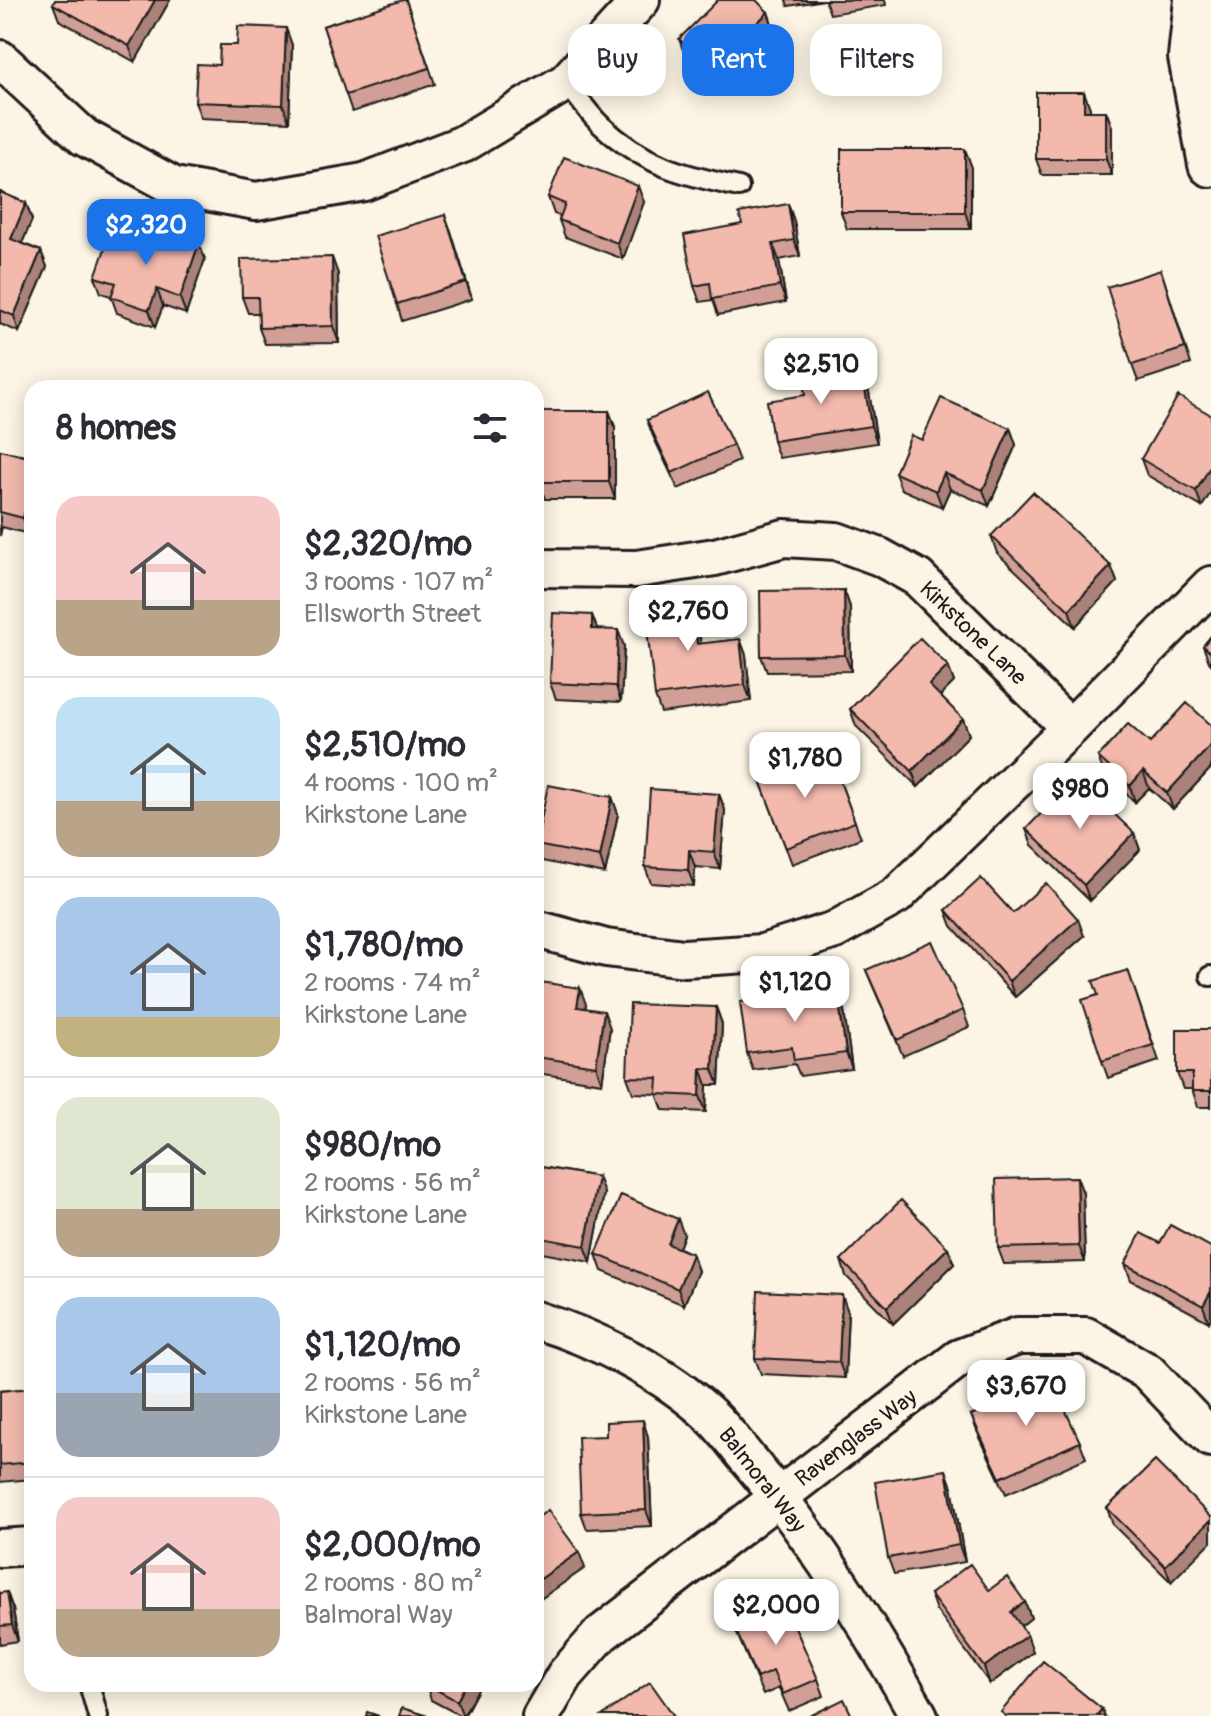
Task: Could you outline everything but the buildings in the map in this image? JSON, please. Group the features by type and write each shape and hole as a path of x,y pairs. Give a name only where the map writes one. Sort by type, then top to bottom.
{"street":[{"path":"0,59 84,137 174,186 256,201 364,182 463,144 566,82 641,0"},
{"path":"1197,0 1191,57 1211,164"},
{"name":"Kirkstone Lane","path":"544,568 637,569 715,557 784,538 836,541 880,557 918,578 1070,728"},
{"path":"544,931 606,948 684,958 763,953 835,930 896,896 1070,728 1211,585"},
{"name":"Balmoral Way","path":"544,1322 574,1331 648,1369 711,1416 779,1496 872,1632 919,1716"},
{"name":"Ravenglass Way","path":"541,1716 565,1675 601,1634 959,1358 1018,1336 1086,1336 1148,1372 1211,1438"},
{"path":"0,1548 24,1546"}],"lane":[{"path":"566,82 599,124 643,158 683,175 739,187"},
{"path":"91,1692 98,1716"}]}
